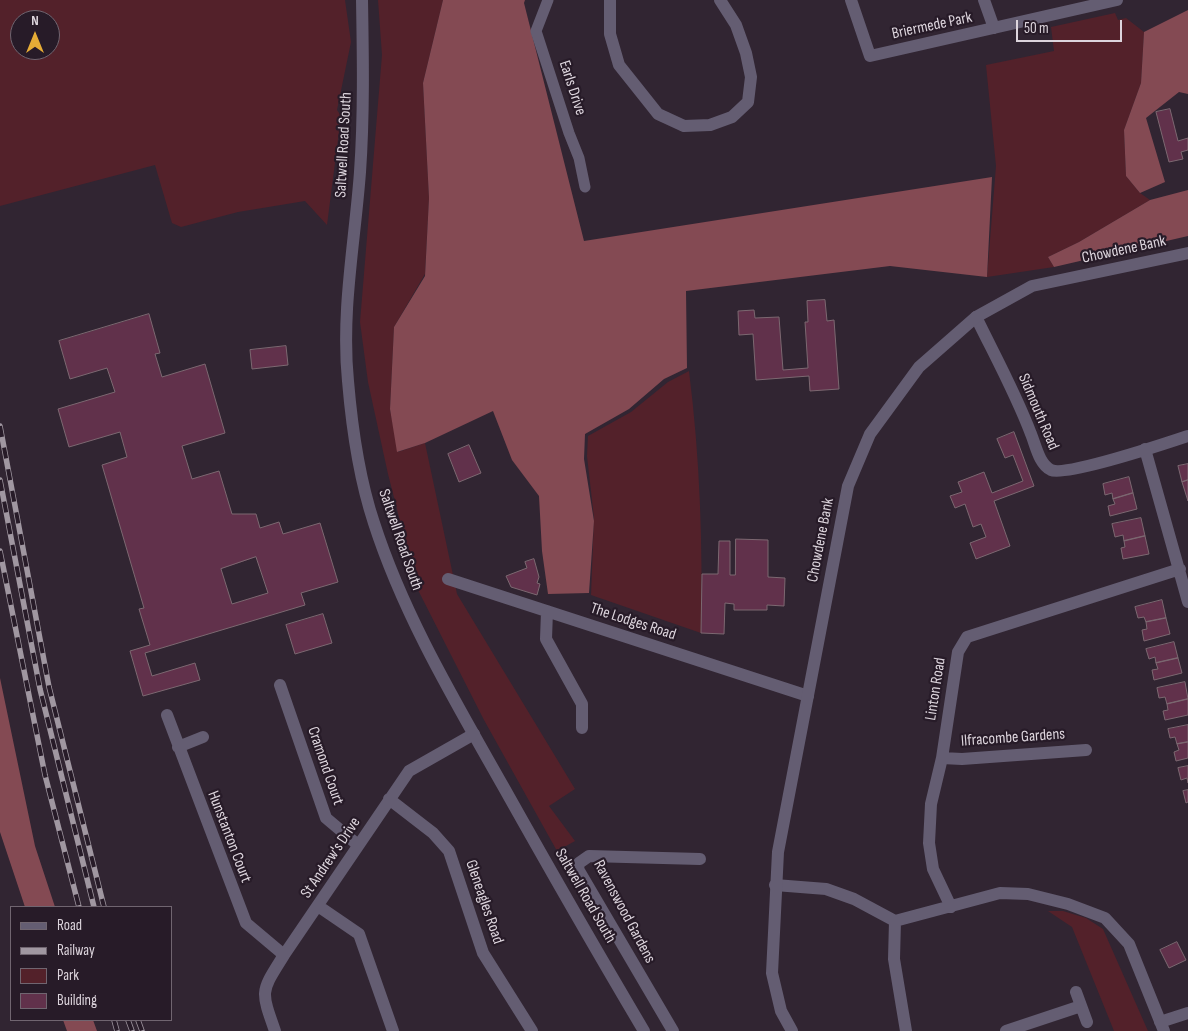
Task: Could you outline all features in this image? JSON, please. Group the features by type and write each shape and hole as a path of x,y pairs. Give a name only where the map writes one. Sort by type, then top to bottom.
{"street":[{"name":"Saltwell Road South","path":"362,0 363,83 360,169 346,325 348,380 365,492 388,565 404,602 474,734 644,1031"},
{"name":"Earls Drive","path":"548,0 536,30 569,133 579,158 585,187"},
{"path":"610,0 610,34 620,65 658,114 684,126 710,125 732,117 748,102 751,78 746,53 736,25 720,0"},
{"name":"Briermede Park","path":"851,0 870,56 1117,1"},
{"path":"984,0 994,28"},
{"name":"Chowdene Bank","path":"792,1031 781,1011 772,973 778,852 848,486 870,434 919,367 976,317 1032,286 1188,253"},
{"name":"Sidmouth Road","path":"976,317 1024,417 1042,463 1052,471 1066,470 1188,436"},
{"path":"1145,449 1188,602"},
{"name":"Linton Road","path":"951,907 933,869 929,843 931,804 942,758 958,652 967,637 1180,569"},
{"name":"The Lodges Road","path":"448,579 808,696"},
{"path":"547,611 546,639 582,704 582,728"},
{"name":"Cramond Court","path":"280,685 326,818 358,846"},
{"name":"Hunstanton Court","path":"166,715 246,923 284,955"},
{"name":"St Andrew's Drive","path":"275,1031 264,1001 265,986 284,955 409,771 474,734"},
{"path":"178,747 203,737"},
{"name":"Ilfracombe Gardens","path":"942,758 962,759 1086,750"},
{"name":"Gleneagles Road","path":"389,799 433,833 449,851 484,953 532,1031"},
{"name":"Ravenswood Gardens","path":"673,1031 578,869 579,863 589,856 700,858"},
{"path":"775,885 826,889 854,899 895,921 1000,893 1028,894 1068,904 1105,918 1128,944 1162,1026 1188,1013"},
{"path":"318,906 359,934 393,1031"},
{"path":"895,921 894,959 906,1031"},
{"path":"1076,992 1087,1022"},
{"path":"1006,1031 1082,1006"}],"green space":[{"path":"0,0 345,0 351,42 337,110 341,116 327,225 305,201 238,212 181,227 172,223 155,165 0,206"},
{"path":"378,0 443,0 423,83 429,198 425,274 394,327 390,409 398,452 425,443 457,594 575,789 549,806 575,841 557,851 484,720 417,588 388,474 368,382 360,322 382,55"},
{"path":"1115,13 1118,20 1126,18 1144,32 1141,83 1124,130 1126,176 1140,193 1150,200 1079,242 1048,257 1054,267 987,277 996,166 986,65 1054,51 1051,27"},
{"path":"689,371 696,436 700,502 702,567 701,633 591,595 594,518 587,456 588,436 631,412 668,382"},
{"path":"1048,911 1063,911 1086,918 1103,929 1148,1031 1114,1031 1072,927"}],"shaded area":[{"path":"443,0 525,0 524,3 584,241 992,177 987,277 890,266 686,291 687,368 664,379 629,409 585,434 584,459 594,521 589,593 548,594 542,551 539,496 512,460 493,411 425,443 397,452 390,409 394,327 425,276 429,198 423,83"},
{"path":"1188,10 1188,94 1179,92 1146,118 1165,182 1140,193 1126,176 1124,130 1141,83 1144,32"},
{"path":"1188,190 1188,236 1054,267 1048,257 1079,242 1150,200"},
{"path":"0,678 35,846 55,906 25,906 0,832"},
{"path":"63,1021 93,1021 97,1031 67,1031"}],"building":[{"path":"1170,109 1178,141 1188,138 1188,150 1181,152 1183,159 1169,162 1156,112"},
{"path":"825,300 827,321 834,320 839,389 810,391 809,376 756,380 753,334 739,335 738,311 754,310 755,318 779,317 783,370 808,368 805,322 808,322 807,301"},
{"path":"149,314 160,353 155,354 162,377 205,364 225,433 182,446 192,479 219,471 232,514 256,514 260,528 279,522 283,534 320,523 338,582 301,593 305,605 145,653 152,676 195,663 200,680 143,696 130,651 150,645 139,609 144,608 102,465 127,457 120,432 69,447 58,409 115,392 107,368 70,379 59,341","holes":["256,557 268,593 232,604 221,569"]},
{"path":"286,346 288,365 252,369 250,350"},
{"path":"1014,432 1034,486 994,501 1010,546 976,559 970,543 986,537 981,524 973,527 965,504 955,508 950,496 962,492 958,482 984,472 992,493 1023,481 1013,455 1005,458 997,439"},
{"path":"469,445 481,473 459,482 448,454"},
{"path":"1188,464 1188,480 1182,482 1178,466"},
{"path":"1129,477 1133,493 1113,499 1112,493 1105,495 1103,484"},
{"path":"1188,480 1188,501 1182,482"},
{"path":"1133,493 1137,509 1110,516 1108,506 1115,504 1113,499"},
{"path":"1141,518 1145,536 1124,541 1123,535 1115,537 1112,524"},
{"path":"1145,536 1149,554 1123,559 1121,548 1125,547 1124,541"},
{"path":"736,539 768,540 768,577 785,578 784,606 767,605 767,610 734,610 734,604 725,603 724,634 701,633 702,574 718,574 719,541 730,541 730,575 735,575"},
{"path":"534,559 539,577 537,583 540,584 537,595 511,587 506,576 527,568 525,562"},
{"path":"1162,600 1166,618 1146,622 1144,617 1138,618 1135,607"},
{"path":"323,614 332,643 295,654 286,625"},
{"path":"1166,618 1170,634 1144,641 1142,630 1147,629 1146,622"},
{"path":"1174,642 1178,658 1156,663 1155,657 1149,659 1146,649"},
{"path":"1178,658 1182,673 1154,680 1152,670 1158,669 1156,663"},
{"path":"1185,682 1188,699 1167,704 1165,697 1159,698 1157,688"},
{"path":"1188,699 1188,715 1165,720 1163,711 1168,710 1167,704"},
{"path":"1188,725 1188,742 1177,744 1175,737 1170,738 1168,729"},
{"path":"1188,742 1188,758 1176,761 1174,752 1179,750 1177,744"},
{"path":"1188,766 1188,783 1187,778 1181,780 1178,768"},
{"path":"1188,790 1188,802 1186,803 1183,791"},
{"path":"1177,942 1186,960 1169,968 1160,950"}],"railway":[{"path":"0,426 49,687 104,906"},
{"path":"0,480 40,689 94,906"},
{"path":"0,551 45,775 79,906"},
{"path":"114,1021 117,1031"},
{"path":"128,1021 132,1031"},
{"path":"138,1021 142,1031"}]}
